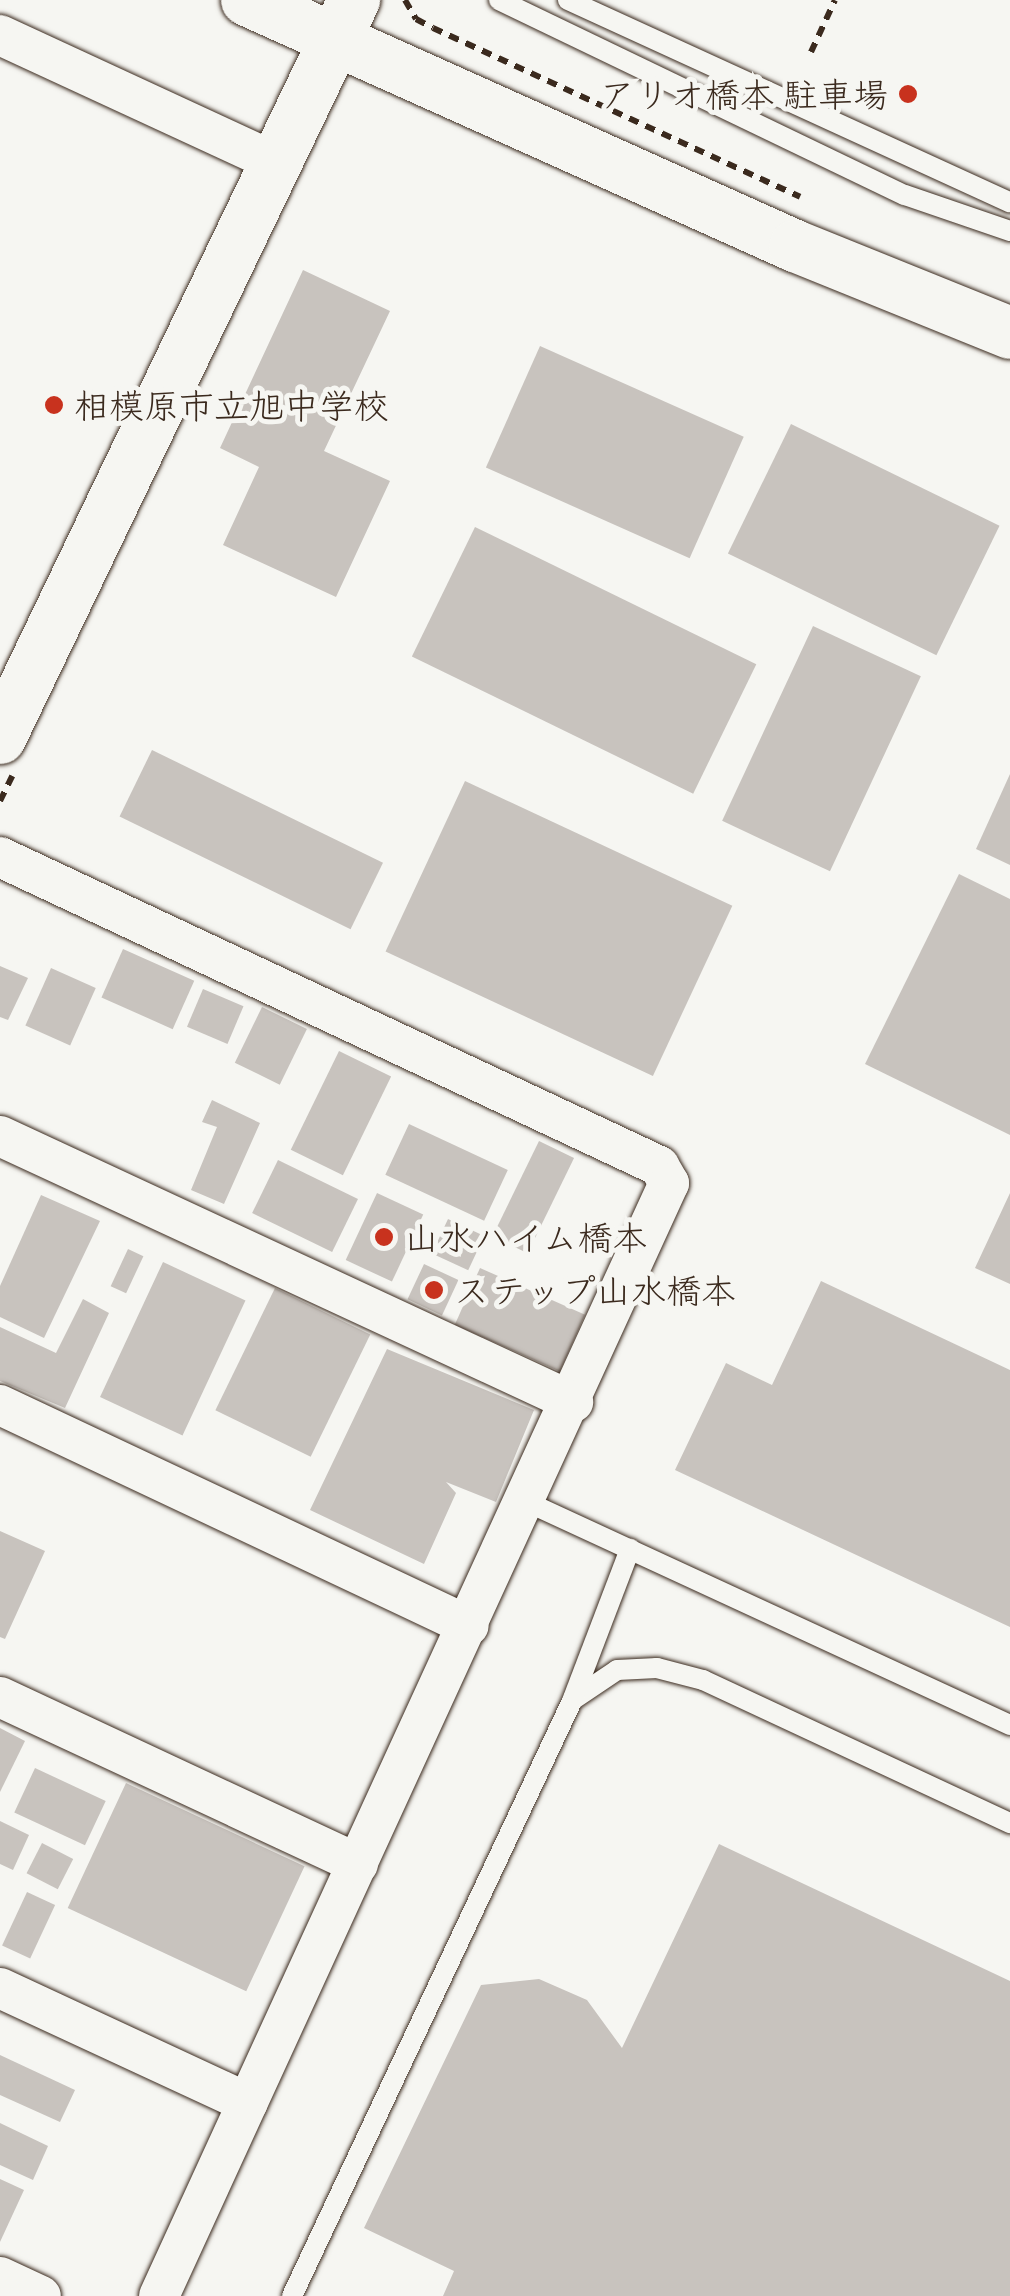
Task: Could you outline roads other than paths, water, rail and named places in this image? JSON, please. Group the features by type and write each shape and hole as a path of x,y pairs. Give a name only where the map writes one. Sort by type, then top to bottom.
{"street":[{"path":"246,0 344,21 795,246 1010,333"},
{"path":"8,752 344,21"},
{"path":"0,34 277,163"},
{"path":"0,857 660,1166 668,1194 158,2296"},
{"path":"0,1136 573,1402"},
{"path":"0,1405 469,1626"},
{"path":"0,1697 358,1864"},
{"path":"0,1988 248,2104"},
{"path":"0,2277 41,2296"}],"lane":[{"path":"499,0 905,195 1010,231"},
{"path":"568,0 766,94 1010,202"},
{"path":"527,1502 1010,1726"},
{"path":"292,2296 572,1701 630,1550"},
{"path":"572,1701 617,1670 657,1668 703,1680 1010,1823"}],"place":[{"name":"アリオ橋本 駐車場","path":"908,94"},
{"name":"相模原市立旭中学校","path":"54,405"},
{"name":"山水ハイム橋本","path":"384,1237"},
{"name":"ステップ山水橋本","path":"434,1290"}]}
